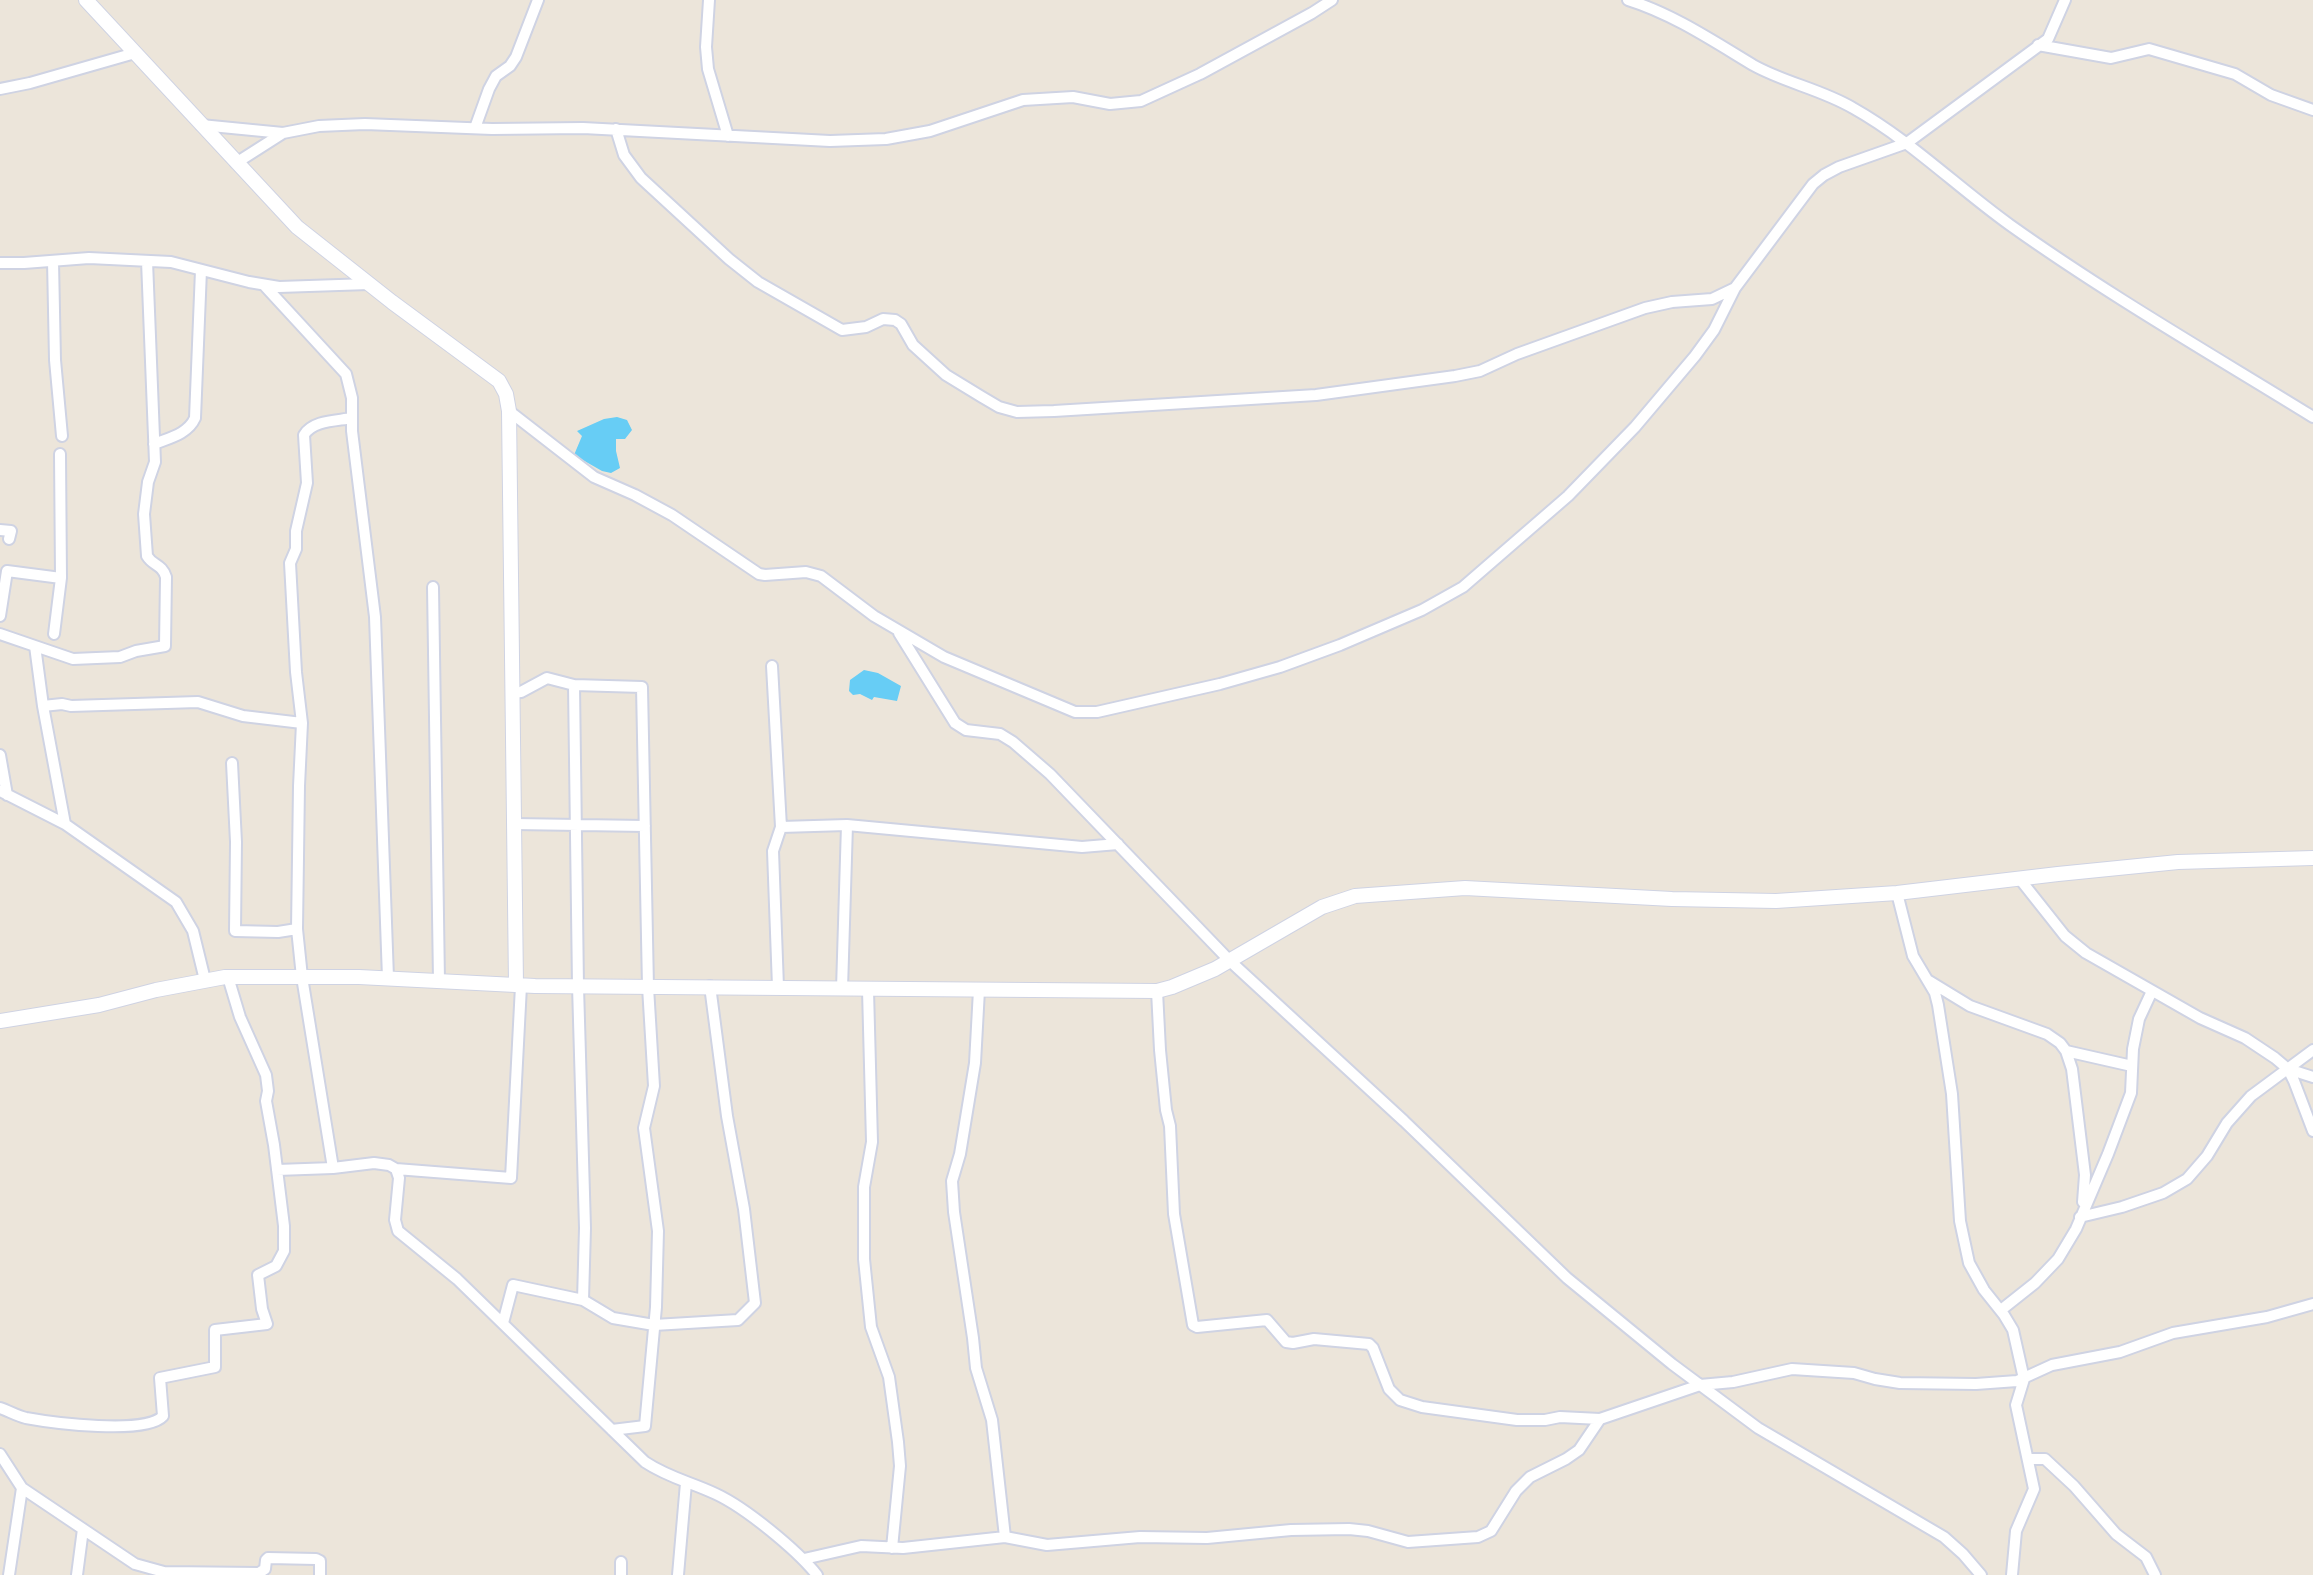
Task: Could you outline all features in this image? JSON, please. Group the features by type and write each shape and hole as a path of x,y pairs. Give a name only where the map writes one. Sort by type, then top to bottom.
{"street":[{"path":"86,0 297,227 499,381 506,394 509,411 518,986 511,1178 396,1169 389,1165 374,1163 333,1168 276,1170"},
{"path":"475,128 496,76 514,62 538,0"},
{"path":"709,0 706,47 708,69 728,136"},
{"path":"201,125 283,133 319,126 365,124 475,128 616,129 830,141 886,139 930,130 1023,100 1073,97 1110,104 1141,101 1200,74 1332,0"},
{"path":"1628,0 1698,32 1755,66 1824,93 1869,117 1907,143 2009,224 2126,301 2313,417"},
{"path":"509,411 594,477 672,515 759,574 812,573 821,576 874,616 945,657 1076,712 1097,712 1220,684 1280,667 1340,645 1422,610 1463,587 1568,496 1635,428 1695,356 1714,330 1735,288 1814,184 1839,167 1907,143 2048,39 2065,0"},
{"path":"2038,45 2111,58 2149,49 2235,74 2271,95 2313,110"},
{"path":"0,89 30,83 135,53"},
{"path":"616,129 624,155 641,178 729,259 758,282 842,330 866,327 883,319 895,320 901,324 913,345 946,375 999,407 1017,412 1316,395 1455,376 1479,371 1517,354 1620,316 1672,302 1712,299 1735,288"},
{"path":"236,162 283,133"},
{"path":"0,263 89,258 171,262 279,287 369,284"},
{"path":"53,261 55,360 62,436"},
{"path":"0,634 73,659 120,657 136,651 165,646 166,577 163,568 147,556 144,514 148,482 155,462 147,261"},
{"path":"154,444 182,433 195,418 201,270"},
{"path":"264,285 346,374 352,398 360,512 378,648 388,978"},
{"path":"333,1168 302,977 297,930 298,786 302,723 296,672 290,563 296,549 296,531 307,483 304,435 308,429 317,424 352,418"},
{"path":"54,634 61,578 60,454"},
{"path":"0,530 11,531 9,539"},
{"path":"0,616 4,571 61,578"},
{"path":"433,587 439,981"},
{"path":"898,630 955,723 966,730 1000,734 1014,742 1050,774 1230,962 1404,1121 1567,1278 1700,1385 1758,1428 1944,1538 1963,1554 1981,1575"},
{"path":"35,646 43,706 65,824"},
{"path":"772,666 780,827 773,851 778,987"},
{"path":"512,693 521,692 547,678 574,685 642,687 648,987 654,1086 644,1128 658,1231 654,1325 645,1426 612,1430"},
{"path":"574,685 578,987 585,1228 583,1300"},
{"path":"43,706 198,702 243,716 302,723"},
{"path":"0,755 4,793 65,824 176,902 193,931 205,980"},
{"path":"232,764 236,842 236,931 297,930"},
{"path":"514,824 645,826"},
{"path":"780,827 847,825 1068,846 1096,847 1119,844"},
{"path":"842,989 847,825"},
{"path":"0,1021 99,1005 156,990 228,977 388,978 518,986 578,987 710,986 868,990 1157,991 1172,987 1230,962 1322,907 1355,896 1465,888 1734,901 1897,893 2178,862 2313,858"},
{"path":"2019,878 2066,936 2086,953 2200,1018 2245,1038 2275,1058 2288,1070 2313,1131"},
{"path":"1897,893 1913,956 1936,999 1948,1062 1960,1221 1969,1263 1984,1290 2001,1310 2013,1330 2024,1379 2016,1405 2034,1489 2016,1531 2012,1575"},
{"path":"0,1408 24,1418 94,1427 150,1424 159,1421 163,1416 160,1378 216,1367 215,1330 267,1324 262,1310 258,1275 276,1266 284,1251 284,1226 266,1101 268,1091 266,1075 240,1017 228,977"},
{"path":"1926,978 1970,1006 2047,1034 2067,1051 2072,1069 2085,1175 2085,1195 2080,1217"},
{"path":"503,1323 513,1285 583,1300 613,1318 654,1325 738,1320 754,1303 744,1209 710,986"},
{"path":"868,990 872,1142 864,1187 864,1259 871,1327 889,1377 897,1434 900,1466 892,1548"},
{"path":"979,990 975,1063 962,1144 952,1181 976,1368 992,1420 1005,1537"},
{"path":"1157,991 1162,1071 1170,1126 1174,1214 1193,1325 1197,1327 1267,1320 1286,1342 1314,1339 1365,1343 1373,1348 1389,1389 1400,1400 1422,1407 1517,1420 1545,1420 1560,1417 1600,1419 1700,1385 1733,1382 1792,1369 1854,1374 1900,1383 2002,1383 2024,1379 2052,1365 2120,1352 2173,1333 2267,1317 2313,1304"},
{"path":"2001,1310 2035,1283 2058,1258 2076,1229 2131,1092 2133,1048 2139,1019 2152,992"},
{"path":"2080,1217 2153,1197 2187,1179 2251,1096 2313,1050"},
{"path":"2067,1051 2132,1066"},
{"path":"2288,1070 2313,1077"},
{"path":"396,1169 399,1178 395,1220 398,1231 458,1279 645,1462 663,1474 716,1494 738,1506 804,1559 817,1575"},
{"path":"804,1559 861,1546 903,1548 1005,1537 1047,1545 1140,1537 1207,1538 1291,1530 1349,1529 1368,1531 1408,1542 1478,1537 1491,1532 1516,1491 1530,1477 1579,1450 1600,1419"},
{"path":"0,1454 22,1488 135,1564 164,1572 259,1573 265,1572 268,1558 316,1559 320,1561 320,1575"},
{"path":"2029,1458 2045,1459 2074,1486 2116,1534 2146,1557 2155,1575"},
{"path":"678,1575 686,1483"},
{"path":"9,1575 22,1488"},
{"path":"76,1575 83,1529"},
{"path":"621,1562 621,1575"}],"water":[{"path":"617,417 627,420 632,430 625,439 616,439 620,468 611,473 602,471 574,455 582,436 577,431 604,419"},
{"path":"864,670 878,673 901,686 897,701 874,697 872,700 860,694 853,695 849,691 850,680"}]}
